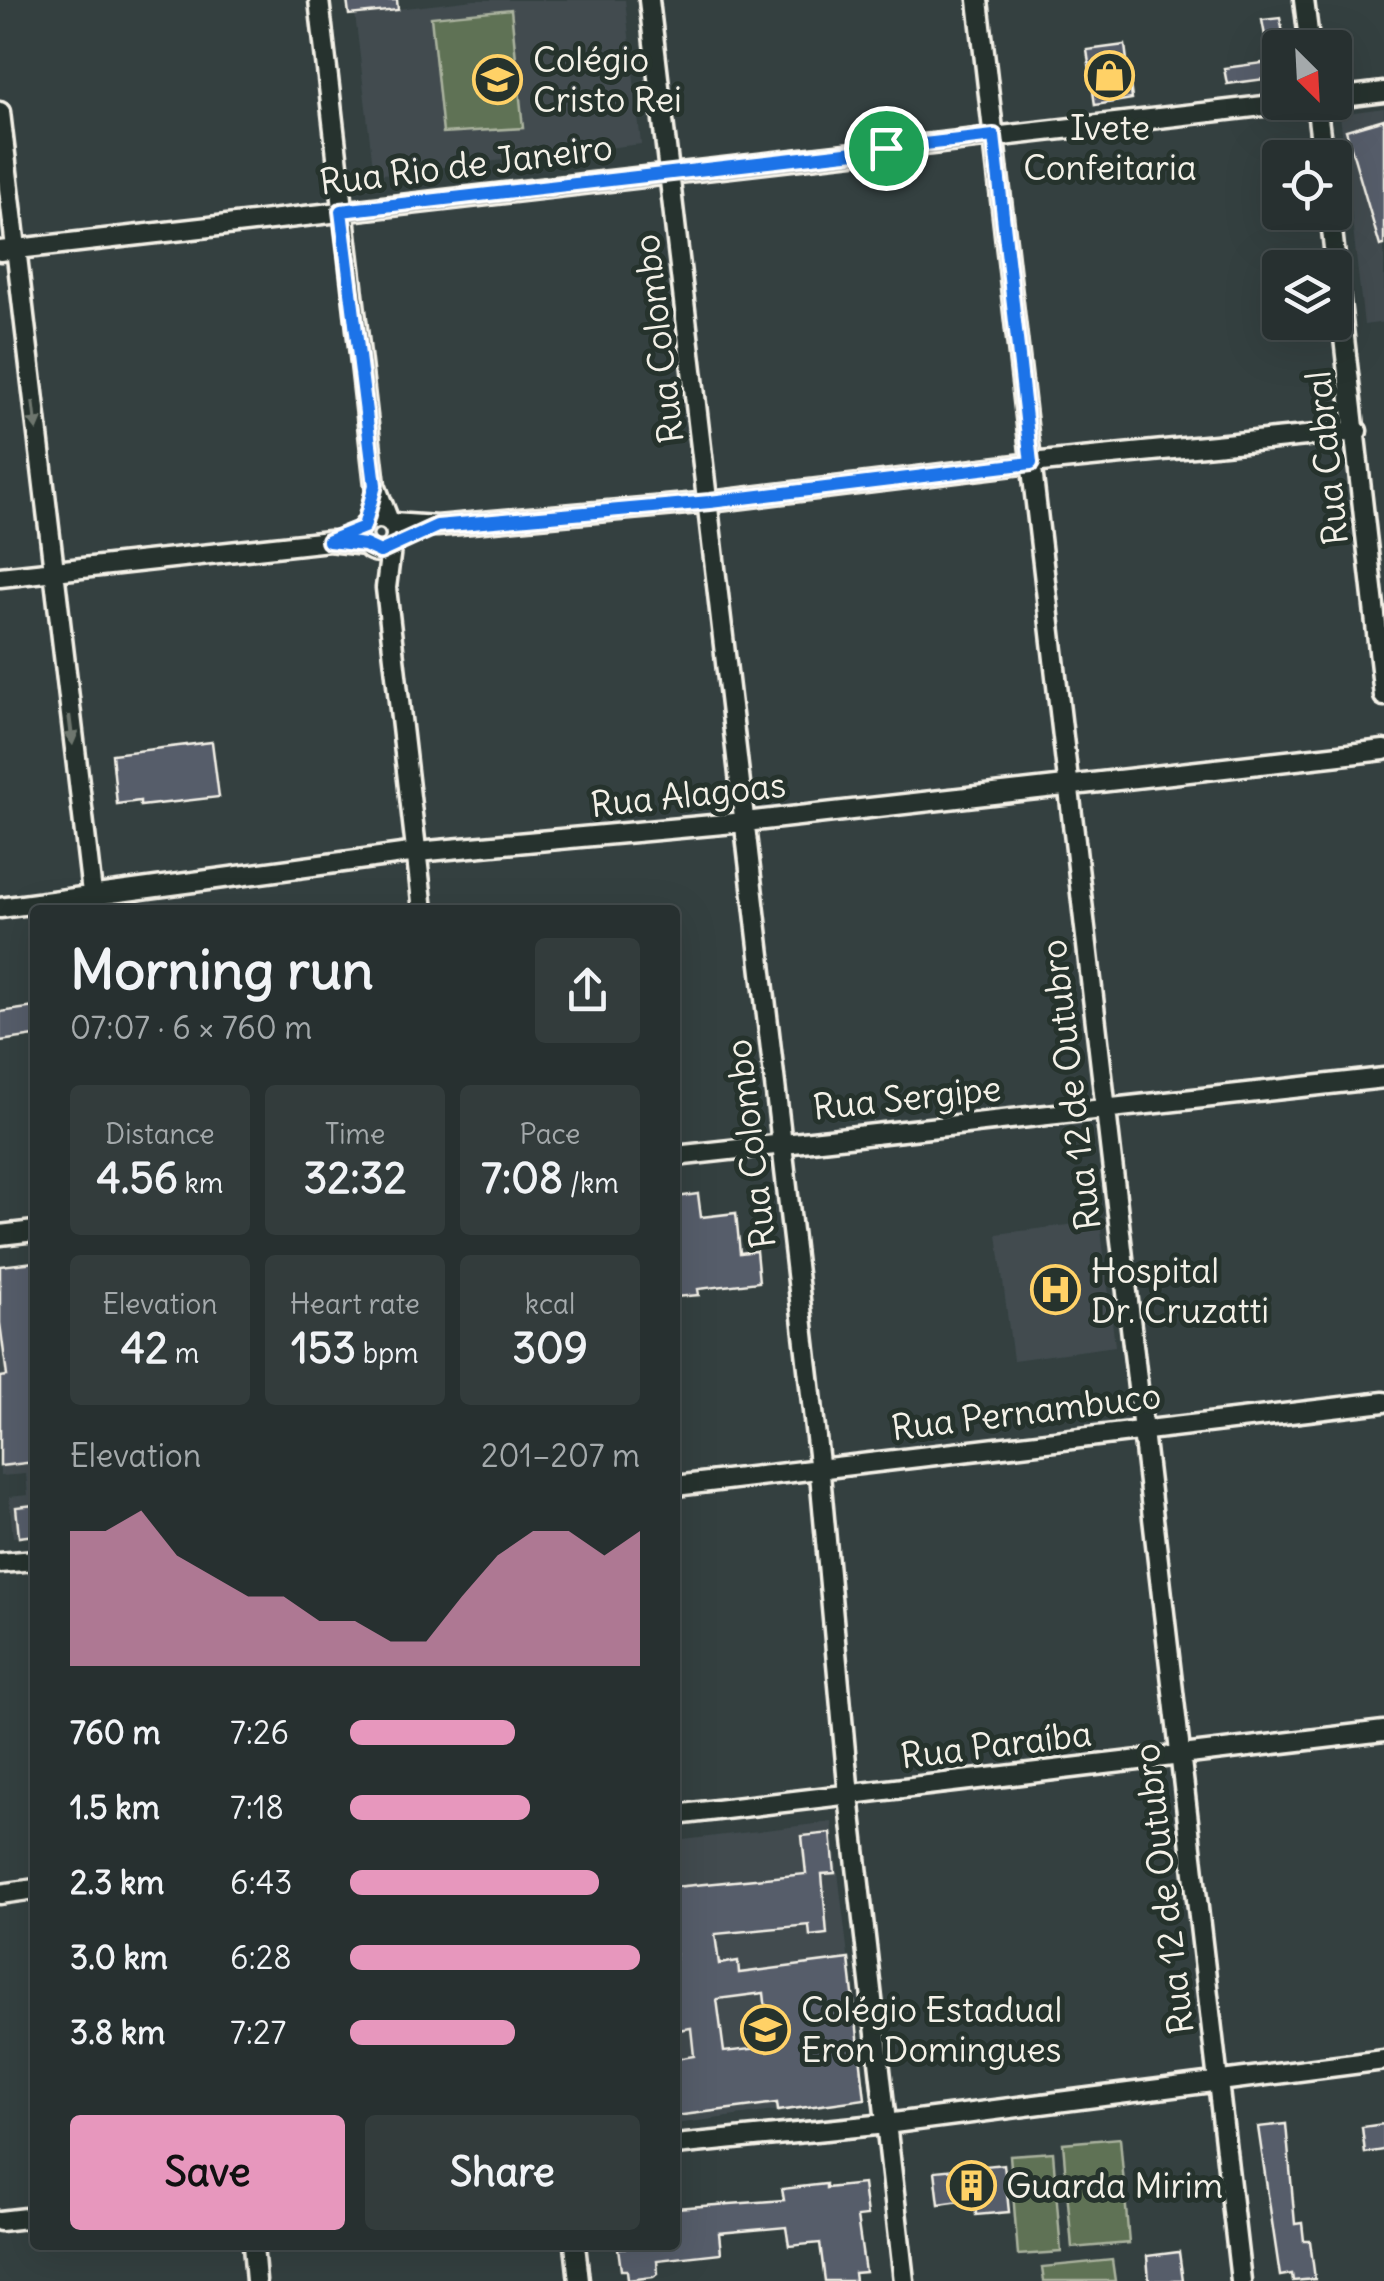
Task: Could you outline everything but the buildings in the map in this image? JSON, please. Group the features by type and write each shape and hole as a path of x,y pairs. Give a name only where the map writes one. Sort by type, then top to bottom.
{"street":[{"path":"319,0 375,485 391,534 386,588 422,905"},
{"name":"Rua Colombo","path":"649,0 820,1467 849,1796 904,2281"},
{"name":"Rua 12 de Outubro","path":"978,0 1240,2281"},
{"path":"1304,0 1308,30"},
{"path":"1352,96 1384,92"},
{"name":"Rua Rio de Janeiro","path":"8,251 1262,106"},
{"path":"0,112 8,251 53,569 93,903"},
{"name":"Rua Cabral","path":"1332,230 1384,696"},
{"path":"366,536 380,552 391,534 437,526 710,502 1031,463 1356,431"},
{"path":"375,485 366,536 386,588"},
{"path":"366,536 373,519 391,534"},
{"path":"0,577 366,536"},
{"name":"Rua Alagoas","path":"56,905 93,903 417,852 745,822 1384,750"},
{"name":"Rua Alagoas","path":"0,908 30,906"},
{"name":"Rua Sergipe","path":"680,1155 1384,1078"},
{"path":"0,1234 30,1231"},
{"name":"Rua Pernambuco","path":"680,1485 1384,1402"},
{"path":"0,1564 30,1561"},
{"name":"Rua Paraíba","path":"680,1814 1384,1731"},
{"path":"0,1894 30,1891"},
{"path":"680,2144 886,2124 1384,2060"},
{"path":"0,2220 30,2217"},
{"path":"253,2250 256,2281"},
{"path":"576,2250 579,2281"}],"shaded area":[{"name":"Colégio Cristo Rei","path":"474,0 625,0 641,144 374,175 355,14"},
{"path":"1384,108 1384,322 1364,325 1352,220 1352,140 1343,140 1341,120 1352,120 1352,112"},
{"name":"Hospital Dr. Cruzatti","path":"1100,1221 1115,1346 1013,1360 997,1234"},
{"path":"30,1331 30,1535 13,1537 9,1497 28,1495 26,1474 0,1476 0,1334"},
{"name":"Colégio Estadual Eron Domingues","path":"832,1822 865,2099 680,2123 680,1840"}],"green space":[{"path":"511,9 523,128 443,133 431,17"},
{"path":"1120,2138 1129,2243 1072,2248 1063,2143"},
{"path":"1053,2152 1061,2252 1018,2255 1010,2155"},
{"path":"1112,2260 1115,2281 1044,2281 1042,2267"}],"place":[{"name":"Ivete Confeitaria","path":"1110,75"},
{"name":"Colégio Cristo Rei","path":"498,79"},
{"name":"Hospital Dr. Cruzatti","path":"1056,1290"},
{"name":"Colégio Estadual Eron Domingues","path":"766,2029"},
{"name":"Guarda Mirim","path":"971,2185"}],"route":[{"path":"994,136 1031,463 710,502 437,526 380,552 365,545 329,541 364,527 375,485 341,211 886,148 994,136"}]}
